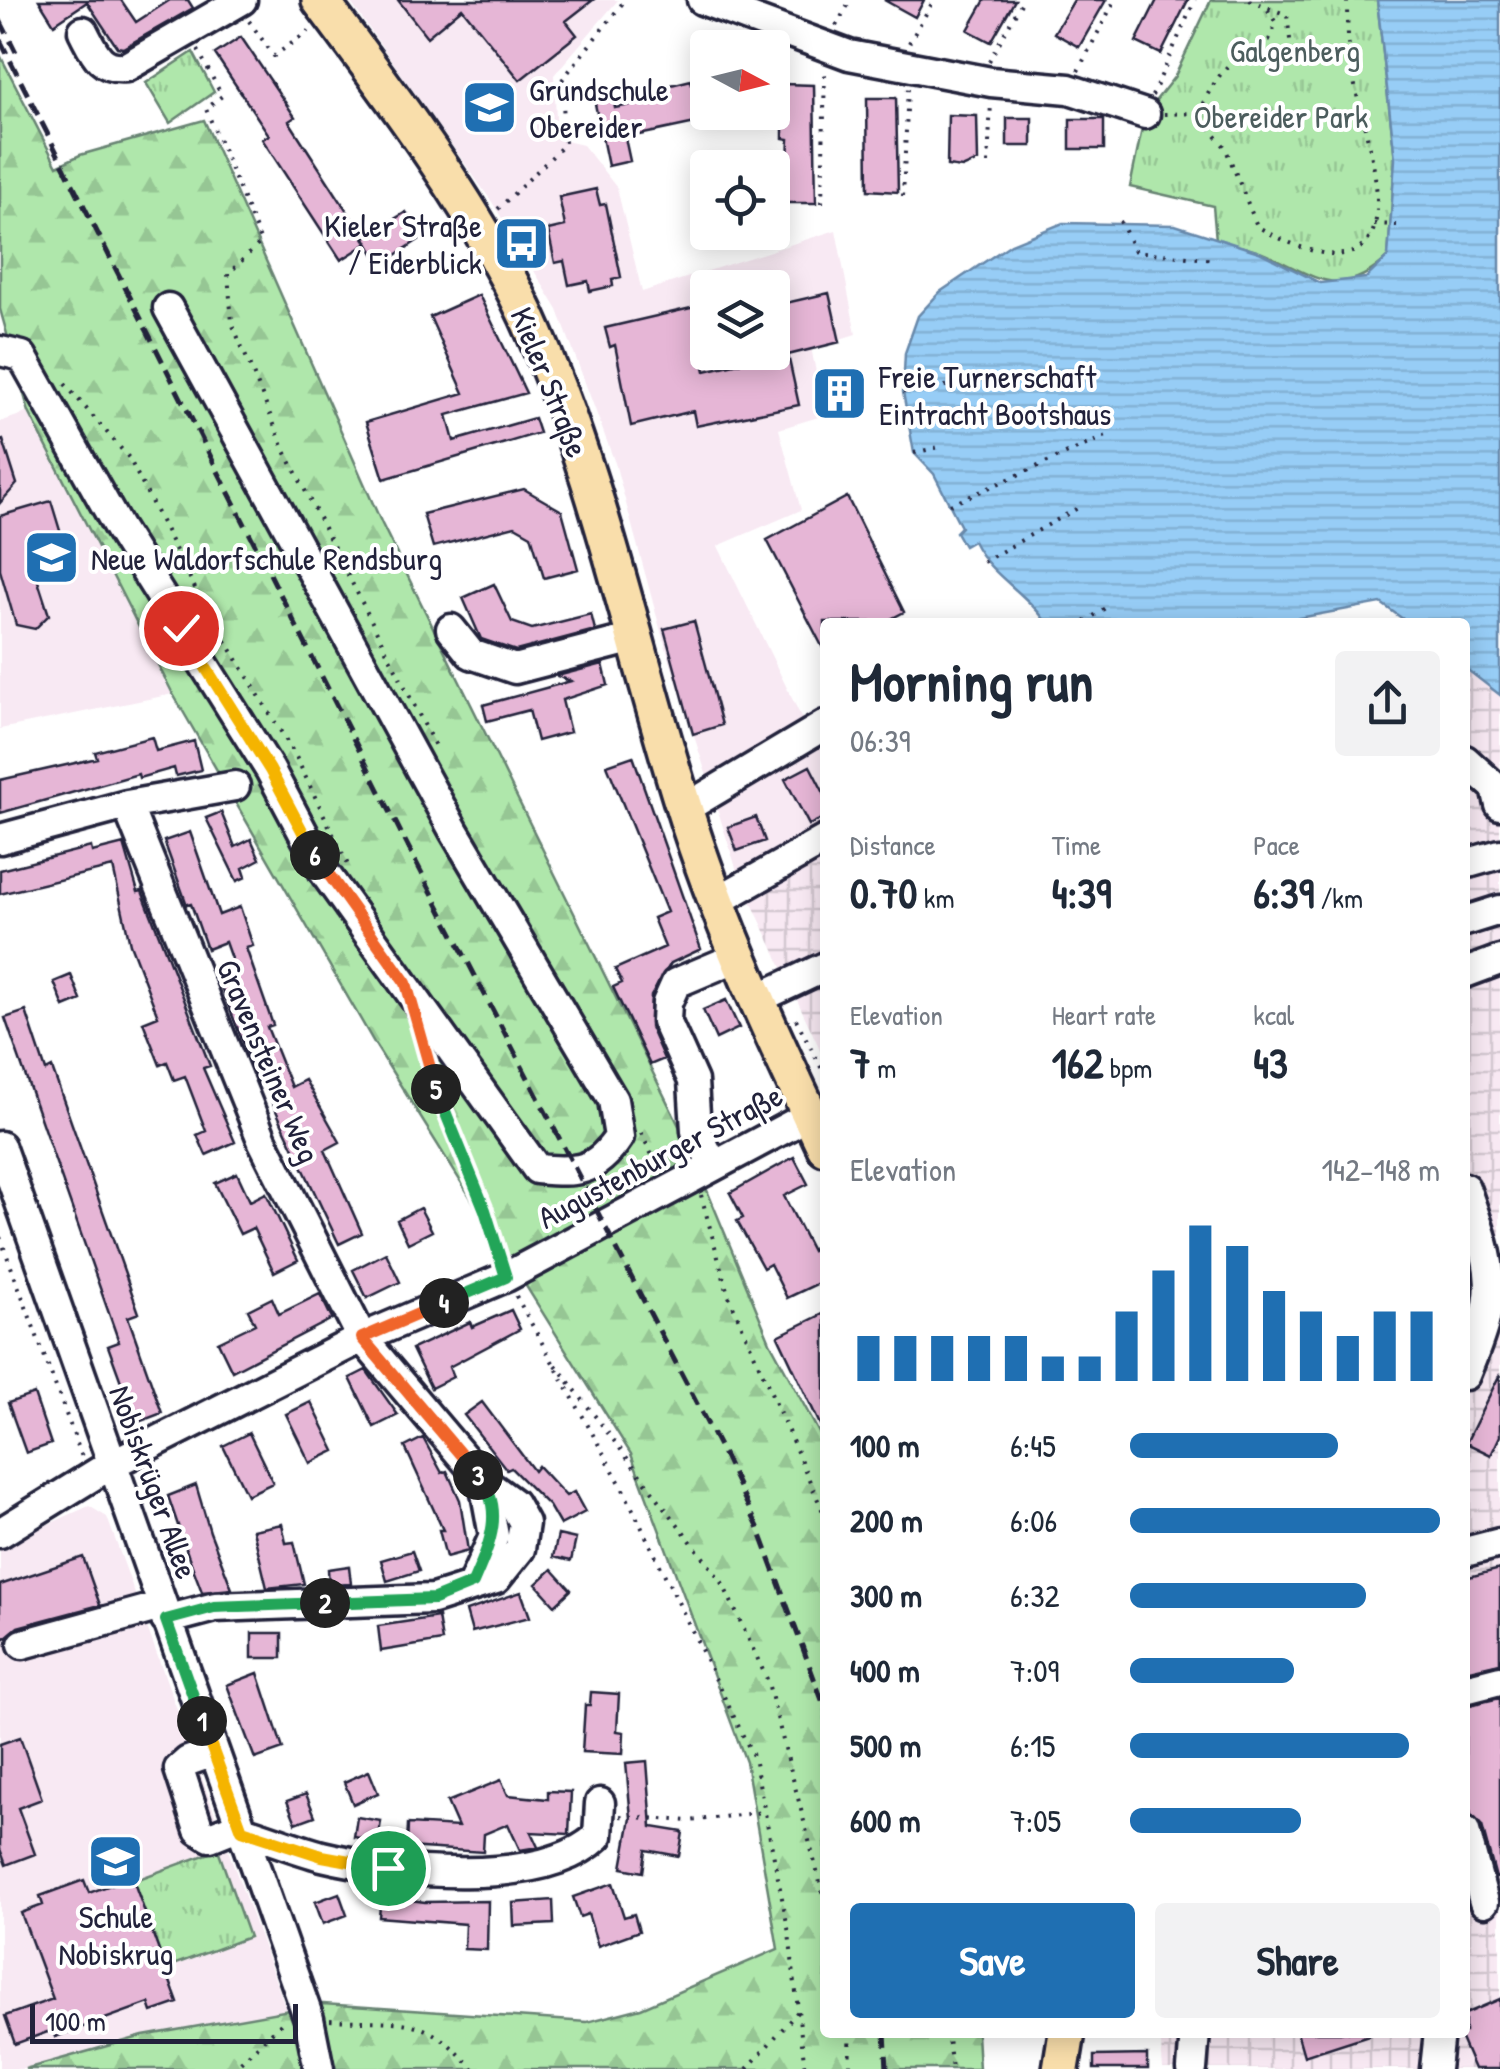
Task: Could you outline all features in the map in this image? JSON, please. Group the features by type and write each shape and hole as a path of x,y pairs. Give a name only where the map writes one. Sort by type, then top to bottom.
{"main road":[{"name":"Kieler Straße","path":"316,14 441,174 524,312 570,419 684,809 740,956 818,1131"},
{"path":"1061,2069 1066,2038"}],"street":[{"path":"702,0 824,46 985,81 1069,89 1145,114"},
{"path":"83,32 100,61 112,68 140,62 206,9 243,8"},
{"path":"11,354 270,770 324,872 458,1055 510,1136 537,1169 574,1172 605,1158 619,1137 613,1100 454,831 302,546 236,440 168,308"},
{"path":"452,629 471,654 515,669 634,638"},
{"path":"684,809 820,728"},
{"path":"1470,765 1496,788 1500,804"},
{"path":"0,839 127,805 236,786"},
{"name":"Gravensteiner Weg","path":"127,805 262,1142 362,1338 484,1482 494,1536 473,1583 434,1599 214,1607 164,1613"},
{"path":"719,900 820,843"},
{"path":"1470,858 1500,854"},
{"path":"1470,920 1500,910"},
{"path":"705,1171 696,1131 694,1081 666,1021 667,1002 676,983 740,956"},
{"path":"1470,971 1500,960"},
{"path":"758,998 820,969"},
{"name":"Augustenburger Straße","path":"0,1533 100,1473 362,1338 506,1277 705,1171 818,1131"},
{"name":"Nobiskrüger Allee","path":"3,1163 100,1473 164,1613 306,2011 319,2069"},
{"path":"1470,1204 1492,1273 1489,1319 1470,1364"},
{"path":"1470,1551 1500,1543"},
{"path":"23,1644 164,1613"},
{"path":"1470,1687 1500,1680"},
{"path":"214,1752 188,1760 179,1769 199,1830 210,1836 241,1827 322,1856 388,1868 454,1872 570,1855 598,1836 600,1808"},
{"path":"1470,1851 1483,1902"},
{"path":"1192,2069 1195,2038"},
{"path":"1434,2069 1438,2038"}],"path":[{"path":"492,216 565,144 562,80 626,0"},
{"path":"822,204 824,46 851,0"},
{"path":"903,196 903,65 934,0"},
{"path":"988,164 985,81 1023,0"},
{"path":"1069,89 1116,0"},
{"path":"1196,0 1145,114 1198,113"},
{"path":"1249,0 1287,15 1291,47"},
{"path":"1198,113 1225,147 1257,226 1315,255 1348,255 1367,241 1377,201 1351,68 1347,0"},
{"path":"243,8 274,56 316,14"},
{"path":"1198,113 1217,75 1235,55 1269,40 1276,23 1268,10"},
{"path":"196,48 222,96 206,109 262,242 228,274 232,323 285,451 440,756"},
{"path":"1120,221 1135,250 1215,260"},
{"path":"1374,224 1396,225"},
{"path":"11,354 54,371 130,458 200,598 295,754 355,878"},
{"path":"904,392 1001,378"},
{"path":"950,505 1113,433"},
{"path":"914,453 943,446"},
{"path":"983,562 1083,505"},
{"path":"1091,618 1105,608"},
{"path":"418,1034 506,1277 620,1485 754,1758 801,2008 805,2069"},
{"path":"705,1171 728,1294 820,1505"},
{"path":"0,1237 100,1473"},
{"path":"544,1347 632,1469 722,1582 767,1679 820,1883"},
{"path":"600,1808 690,1820 763,1812"},
{"path":"747,2069 801,2008"},
{"path":"233,2069 306,2011 416,2024 447,2039 473,2069"},
{"path":"849,2038 850,2069"},
{"path":"949,2038 952,2069"}],"shaded area":[{"path":"349,0 618,0 554,75 557,139 583,145 617,188 642,292 690,277 690,370 790,370 790,270 711,270 773,250 790,250 790,245 836,230 856,334 811,348 825,415 779,429 801,510 718,546 804,723 820,715 820,831 737,871 661,632 615,463 558,310 492,202"},
{"name":"Neue Waldorfschule Rendsburg","path":"29,412 173,694 0,729 0,422"},
{"path":"1470,672 1500,695 1500,2069 1163,2069 1160,2038 1470,2038"},
{"path":"820,831 820,1049 737,871"},
{"name":"Schule Nobiskrug","path":"89,1506 107,1517 287,2012 143,2036 25,2069 0,2069 0,1546"}],"green space":[{"name":"Obereider Park","path":"1211,0 1377,0 1395,159 1388,257 1371,271 1340,282 1311,276 1262,253 1216,240 1213,206 1130,187 1145,114 1175,76"},
{"path":"193,52 214,92 170,123 146,83"},
{"path":"0,55 57,166 80,155 204,120 382,524 687,1142 770,1342 820,1435 820,2038 977,2038 979,2069 25,2069 143,2036 323,2004 587,2022 641,2008 778,1949 746,1762 631,1454 376,1046 173,694 29,412 0,309"},
{"path":"218,1850 249,1937 165,1968 133,1881"}],"water":[{"path":"1377,0 1500,0 1500,695 1470,672 1470,618 1402,618 1381,603 1299,618 1043,618 989,564 973,541 964,546 956,532 961,527 934,474 914,453 903,392 905,353 918,316 940,292 1011,244 1063,223 1175,225 1259,252 1320,283 1366,278 1388,257 1395,159"}],"building":[{"path":"39,0 121,0 136,22 170,0 188,0 193,8 123,48 117,47 87,2 54,24"},
{"path":"398,0 593,0 566,21 577,35 520,80 462,8 427,37"},
{"path":"884,0 924,0 915,17"},
{"path":"985,0 1015,0 991,42 968,30"},
{"path":"1074,0 1106,0 1079,47 1054,33"},
{"path":"1157,0 1188,0 1161,54 1136,42"},
{"path":"241,37 295,117 289,121 367,242 365,237 406,212 423,237 381,265 368,243 341,260 262,139 269,135 215,54"},
{"path":"690,80 690,124 625,138 630,161 608,166 594,99 613,96 615,108 645,102 643,92"},
{"path":"790,84 814,85 816,203 790,203 789,139 783,138 783,130 790,130"},
{"path":"867,98 896,98 898,192 868,190"},
{"path":"948,115 977,116 978,161 962,168 947,166"},
{"path":"1007,118 1032,118 1032,146 1007,146"},
{"path":"1070,119 1104,119 1104,149 1070,149"},
{"path":"596,189 600,205 606,204 621,277 612,279 613,286 590,291 588,281 569,285 564,261 555,263 548,230 565,226 559,197"},
{"path":"829,293 840,342 790,354 790,302"},
{"path":"479,295 526,393 447,415 454,441 534,418 539,433 384,479 366,422 464,393 430,317"},
{"path":"690,308 690,370 790,370 790,364 799,405 696,426 693,411 631,426 615,345 610,347 605,328"},
{"name":"Freie Turnerschaft Eintracht Bootshaus","path":"845,371 854,404 840,409 824,378"},
{"path":"3,440 17,484 0,503 0,441"},
{"path":"524,489 562,511 578,569 544,578 531,535 515,526 433,547 423,514"},
{"path":"847,497 904,612 893,618 820,618 820,642 767,540"},
{"path":"51,501 71,567 37,578 49,615 35,629 16,625 0,570 0,516"},
{"path":"494,584 512,622 532,629 591,614 595,630 516,651 481,639 463,598"},
{"path":"694,621 722,725 693,734 664,629"},
{"path":"603,664 608,685 562,700 570,732 537,741 529,710 487,721 483,705 571,681 557,676"},
{"path":"152,737 156,751 194,741 201,770 176,776 174,768 139,778 138,774 0,813 0,780 97,758 95,752"},
{"path":"633,756 701,949 671,963 651,996 650,1027 664,1059 650,1065 613,987 622,983 615,969 665,947 653,918 667,912 607,765"},
{"path":"810,766 820,785 820,820 809,825 785,779"},
{"path":"221,812 235,847 251,839 260,859 243,868 246,877 237,881 206,818"},
{"path":"756,817 765,841 737,851 728,827"},
{"path":"190,832 219,915 240,907 253,946 246,948 273,1025 267,1027 291,1087 305,1080 340,1142 325,1150 362,1233 339,1244 262,1081 259,1083 216,974 234,967 225,942 207,949 191,904 187,905 164,841"},
{"path":"124,844 138,892 142,891 210,1066 203,1068 235,1142 206,1155 197,1135 206,1131 185,1076 174,1080 167,1062 160,1065 143,1022 158,1016 130,944 113,867 0,894 0,870 91,847 92,852"},
{"path":"71,975 81,1000 64,1007 54,982"},
{"path":"726,1000 739,1028 716,1039 703,1010"},
{"path":"26,1011 46,1071 52,1068 139,1313 128,1317 162,1413 136,1423 108,1346 119,1342 5,1018"},
{"path":"794,1157 808,1184 784,1196 812,1251 820,1247 820,1282 787,1298 770,1264 763,1268 737,1221 743,1218 730,1193"},
{"path":"237,1173 250,1201 266,1193 298,1260 274,1272 253,1228 240,1234 215,1183"},
{"path":"420,1208 432,1231 408,1243 397,1220"},
{"path":"386,1253 400,1282 367,1298 353,1270"},
{"path":"320,1294 332,1319 232,1371 218,1342 255,1324 248,1310 272,1298 279,1314"},
{"path":"511,1310 520,1329 449,1367 453,1377 431,1388 412,1349 470,1322 472,1327"},
{"path":"820,1315 820,1424 778,1336"},
{"path":"366,1370 398,1415 374,1427 350,1378"},
{"path":"1500,1374 1500,1436 1491,1455 1470,1445 1470,1435"},
{"path":"34,1394 51,1444 26,1453 8,1403"},
{"path":"311,1402 335,1451 310,1463 286,1414"},
{"path":"482,1402 534,1471 538,1466 566,1496 574,1492 585,1512 560,1525 549,1506 511,1468 507,1470 464,1415"},
{"path":"249,1433 273,1483 247,1495 223,1446"},
{"path":"423,1438 442,1473 447,1471 460,1500 468,1551 446,1557 439,1530 443,1530 405,1447"},
{"path":"196,1485 232,1589 202,1592 188,1555 168,1496"},
{"path":"282,1524 286,1543 294,1542 304,1584 267,1588 253,1530"},
{"path":"558,1535 576,1539 571,1561 553,1557"},
{"path":"412,1551 419,1571 387,1581 381,1560"},
{"path":"83,1557 100,1605 18,1627 0,1642 0,1585"},
{"path":"349,1566 351,1584 329,1585 328,1569"},
{"path":"552,1569 571,1590 555,1605 536,1584"},
{"path":"1500,1569 1500,1663 1470,1670 1470,1577"},
{"path":"521,1592 530,1617 472,1632 466,1611"},
{"path":"438,1617 442,1641 381,1651 378,1626"},
{"path":"252,1633 282,1633 282,1658 252,1658"},
{"path":"258,1673 283,1749 255,1759 227,1685"},
{"path":"591,1692 619,1694 617,1731 624,1732 623,1754 582,1752 585,1705 590,1705"},
{"path":"1500,1698 1500,1877 1496,1878 1482,1826 1470,1811 1470,1705"},
{"path":"20,1737 42,1799 18,1808 35,1854 6,1865 0,1849 0,1744"},
{"path":"647,1761 652,1827 683,1832 679,1856 646,1850 643,1872 622,1868 631,1818 626,1763"},
{"path":"369,1771 378,1793 353,1804 344,1782"},
{"path":"501,1780 508,1795 548,1799 548,1791 571,1792 569,1834 531,1832 538,1847 520,1850 508,1824 484,1834 483,1852 407,1847 408,1824 458,1827 447,1802"},
{"path":"306,1794 315,1816 296,1823 287,1801"},
{"path":"357,1817 381,1821 378,1841 354,1837"},
{"path":"132,1877 178,2003 152,2012 149,2003 55,2037 53,2030 15,2044 5,2016 53,1999 21,1913 43,1905 40,1896 84,1880 89,1893"},
{"path":"613,1883 624,1917 634,1914 639,1931 598,1946 588,1914 580,1917 573,1897"},
{"path":"339,1893 347,1915 323,1924 315,1902"},
{"path":"381,1896 425,1902 488,1901 487,1950 464,1949 465,1924 379,1917"},
{"path":"553,1900 554,1924 514,1926 513,1903"},
{"path":"1500,1999 1500,2069 1474,2069 1461,2038 1470,2038 1470,2012"},
{"path":"1299,2038 1360,2038 1304,2056"},
{"path":"1148,2055 1148,2069 1094,2069 1094,2056"}],"railway":[{"path":"0,20 16,52"},
{"path":"0,40 402,835 722,1452 758,1527 820,1694"},
{"path":"885,2038 887,2069"}],"place":[{"name":"Grundschule Obereider","path":"490,107"},
{"name":"Kieler Straße / Eiderblick","path":"521,243"},
{"name":"Freie Turnerschaft Eintracht Bootshaus","path":"840,394"},
{"name":"Neue Waldorfschule Rendsburg","path":"52,558"},
{"name":"Schule Nobiskrug","path":"116,1862"}],"route":[{"path":"181,628 270,770 324,872 406,983 422,1051 485,1210 506,1277 362,1338 484,1482 493,1514 494,1536 473,1583 434,1599 214,1607 166,1620 242,1830 322,1856 388,1868"}],"park label":[{"name":"Galgenberg","path":"1295,50"}]}
